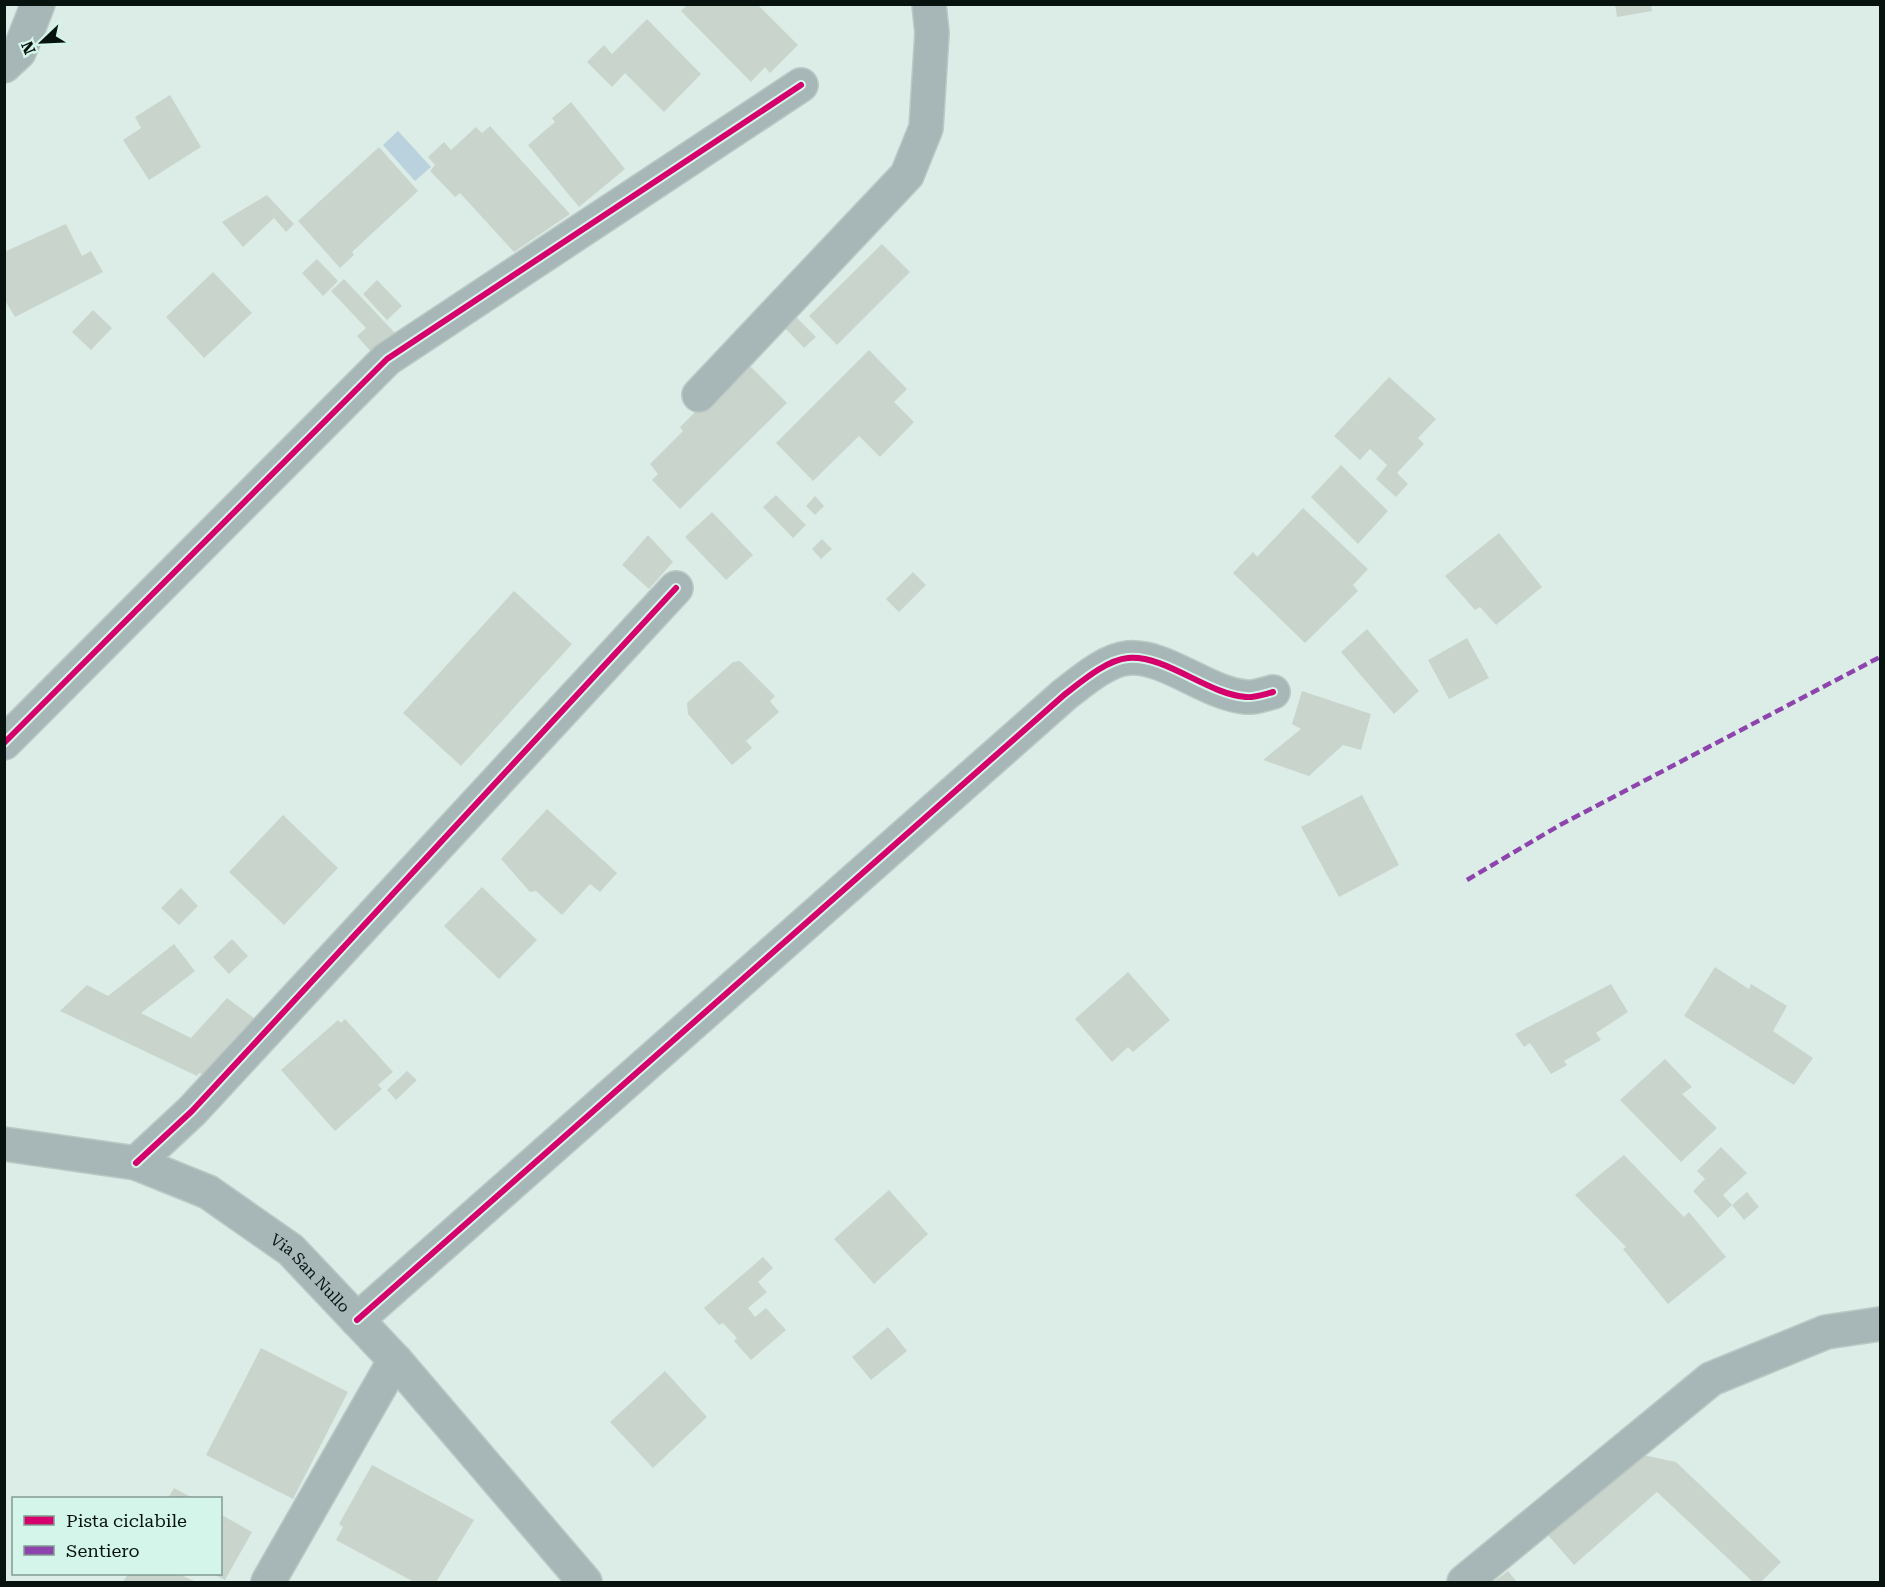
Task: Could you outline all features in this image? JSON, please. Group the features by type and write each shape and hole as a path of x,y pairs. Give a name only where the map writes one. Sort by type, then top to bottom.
{"street":[{"path":"4,66 19,52 38,4"},
{"path":"699,395 907,175 926,128 932,33 929,4"},
{"path":"4,743 387,359 801,85"},
{"path":"136,1163 192,1111 676,588"},
{"path":"357,1320 1046,711 1094,674 1126,658 1149,660 1199,682 1246,697 1273,692"},
{"name":"Via San Nullo","path":"4,1144 136,1163 208,1192 291,1250 395,1360 585,1582"},
{"path":"1464,1582 1711,1379 1826,1332 1881,1324"},
{"path":"268,1582 395,1360"}],"water":[{"path":"398,131 431,167 415,181 383,145"}],"building":[{"path":"688,4 757,4 798,45 770,73 765,67 751,82 681,11"},
{"path":"1615,4 1651,4 1652,11 1617,17"},
{"path":"647,19 701,74 664,112 625,73 612,87 587,62 604,45 612,54"},
{"path":"170,95 201,147 149,180 123,140 141,128 135,117"},
{"path":"571,102 625,169 579,207 528,145 555,122 552,118"},
{"path":"490,126 570,214 514,252 460,193 455,197 430,171 435,165 428,157 444,142 451,150 476,127 482,133"},
{"path":"379,147 418,191 352,252 354,255 340,268 298,221"},
{"path":"267,195 294,224 286,232 274,218 243,247 222,222"},
{"path":"66,224 82,256 91,251 103,272 15,317 4,299 4,252"},
{"path":"882,244 910,272 837,345 809,316"},
{"path":"317,259 338,281 323,296 302,273"},
{"path":"213,272 252,313 204,358 166,317"},
{"path":"344,279 395,333 373,354 357,336 366,328 331,291"},
{"path":"377,280 402,306 387,320 363,294"},
{"path":"93,310 112,328 91,350 72,332"},
{"path":"794,315 816,337 804,348 783,326"},
{"path":"869,350 907,389 894,402 914,422 880,457 859,436 813,481 776,443"},
{"path":"746,362 787,403 680,509 652,480 658,474 650,464 683,431 680,427"},
{"path":"1389,377 1436,419 1418,438 1424,444 1397,473 1408,484 1396,497 1376,479 1387,465 1370,449 1360,460 1334,436"},
{"path":"1341,465 1388,511 1358,544 1311,497"},
{"path":"776,495 806,525 793,538 763,507"},
{"path":"815,496 824,506 815,515 806,506"},
{"path":"1303,508 1368,569 1353,585 1358,591 1305,643 1233,573 1253,552 1257,557"},
{"path":"712,512 753,555 726,580 685,537"},
{"path":"1499,533 1542,587 1496,625 1480,607 1475,610 1445,576"},
{"path":"648,535 673,562 649,589 622,565"},
{"path":"822,539 832,549 821,559 812,549"},
{"path":"913,572 926,585 899,612 886,599"},
{"path":"514,591 572,644 461,766 403,713"},
{"path":"1367,629 1419,691 1394,714 1341,652"},
{"path":"1467,638 1489,678 1449,699 1428,660"},
{"path":"740,661 775,696 770,701 779,712 746,741 752,748 732,765 688,714 687,703 733,662"},
{"path":"1302,691 1371,714 1361,750 1343,745 1309,776 1263,760 1301,729 1292,724"},
{"path":"1362,795 1399,865 1339,897 1301,827"},
{"path":"547,809 617,873 600,892 590,884 562,915 536,891 530,892 501,859"},
{"path":"283,815 338,868 284,925 229,872"},
{"path":"482,887 537,940 499,979 444,926"},
{"path":"181,888 198,906 179,925 161,908"},
{"path":"232,939 248,956 229,974 213,957"},
{"path":"174,944 195,971 141,1013 191,1038 227,998 262,1024 208,1076 199,1073 197,1076 60,1011 87,985 108,996"},
{"path":"1715,967 1749,989 1751,984 1787,1006 1773,1031 1813,1058 1794,1085 1684,1016"},
{"path":"1128,972 1170,1020 1133,1052 1128,1047 1112,1062 1075,1019"},
{"path":"1611,984 1628,1012 1596,1033 1601,1040 1564,1061 1567,1065 1551,1074 1530,1043 1524,1047 1515,1034"},
{"path":"345,1019 393,1072 378,1085 382,1089 335,1131 281,1070 338,1020 341,1023"},
{"path":"1665,1059 1692,1087 1682,1094 1717,1128 1681,1162 1620,1100"},
{"path":"407,1071 417,1080 396,1100 387,1090"},
{"path":"1721,1147 1747,1173 1723,1195 1732,1205 1718,1218 1693,1191 1705,1179 1697,1171"},
{"path":"1624,1155 1684,1217 1689,1212 1726,1257 1668,1304 1623,1249 1626,1247 1575,1195"},
{"path":"889,1190 928,1234 874,1284 834,1239"},
{"path":"1747,1192 1759,1207 1744,1220 1732,1205"},
{"path":"763,1257 773,1268 758,1282 767,1292 748,1308 755,1317 766,1308 786,1330 751,1360 734,1341 737,1338 723,1323 719,1325 704,1308"},
{"path":"888,1327 907,1351 871,1380 852,1357"},
{"path":"261,1348 348,1392 293,1499 206,1455"},
{"path":"665,1371 707,1417 653,1468 610,1422"},
{"path":"1638,1454 1676,1462 1781,1562 1761,1582 1753,1582 1657,1492 1574,1565 1547,1534"},
{"path":"372,1465 474,1520 436,1582 414,1582 336,1540 343,1527 339,1524"},
{"path":"174,1488 191,1497 169,1497"},
{"path":"222,1515 252,1532 225,1580 215,1575 222,1575"},
{"path":"1508,1571 1517,1582 1493,1582"},
{"path":"127,1575 181,1575 196,1582 123,1582"}],"marked path":[{"path":"1467,880 1560,825 1880,657"}],"cycle path":[{"path":"4,743 387,359 801,85"},
{"path":"136,1163 192,1111 676,588"},
{"path":"357,1320 1064,695 1094,672 1120,660 1142,659 1157,662 1231,694 1249,697 1273,692"}]}
